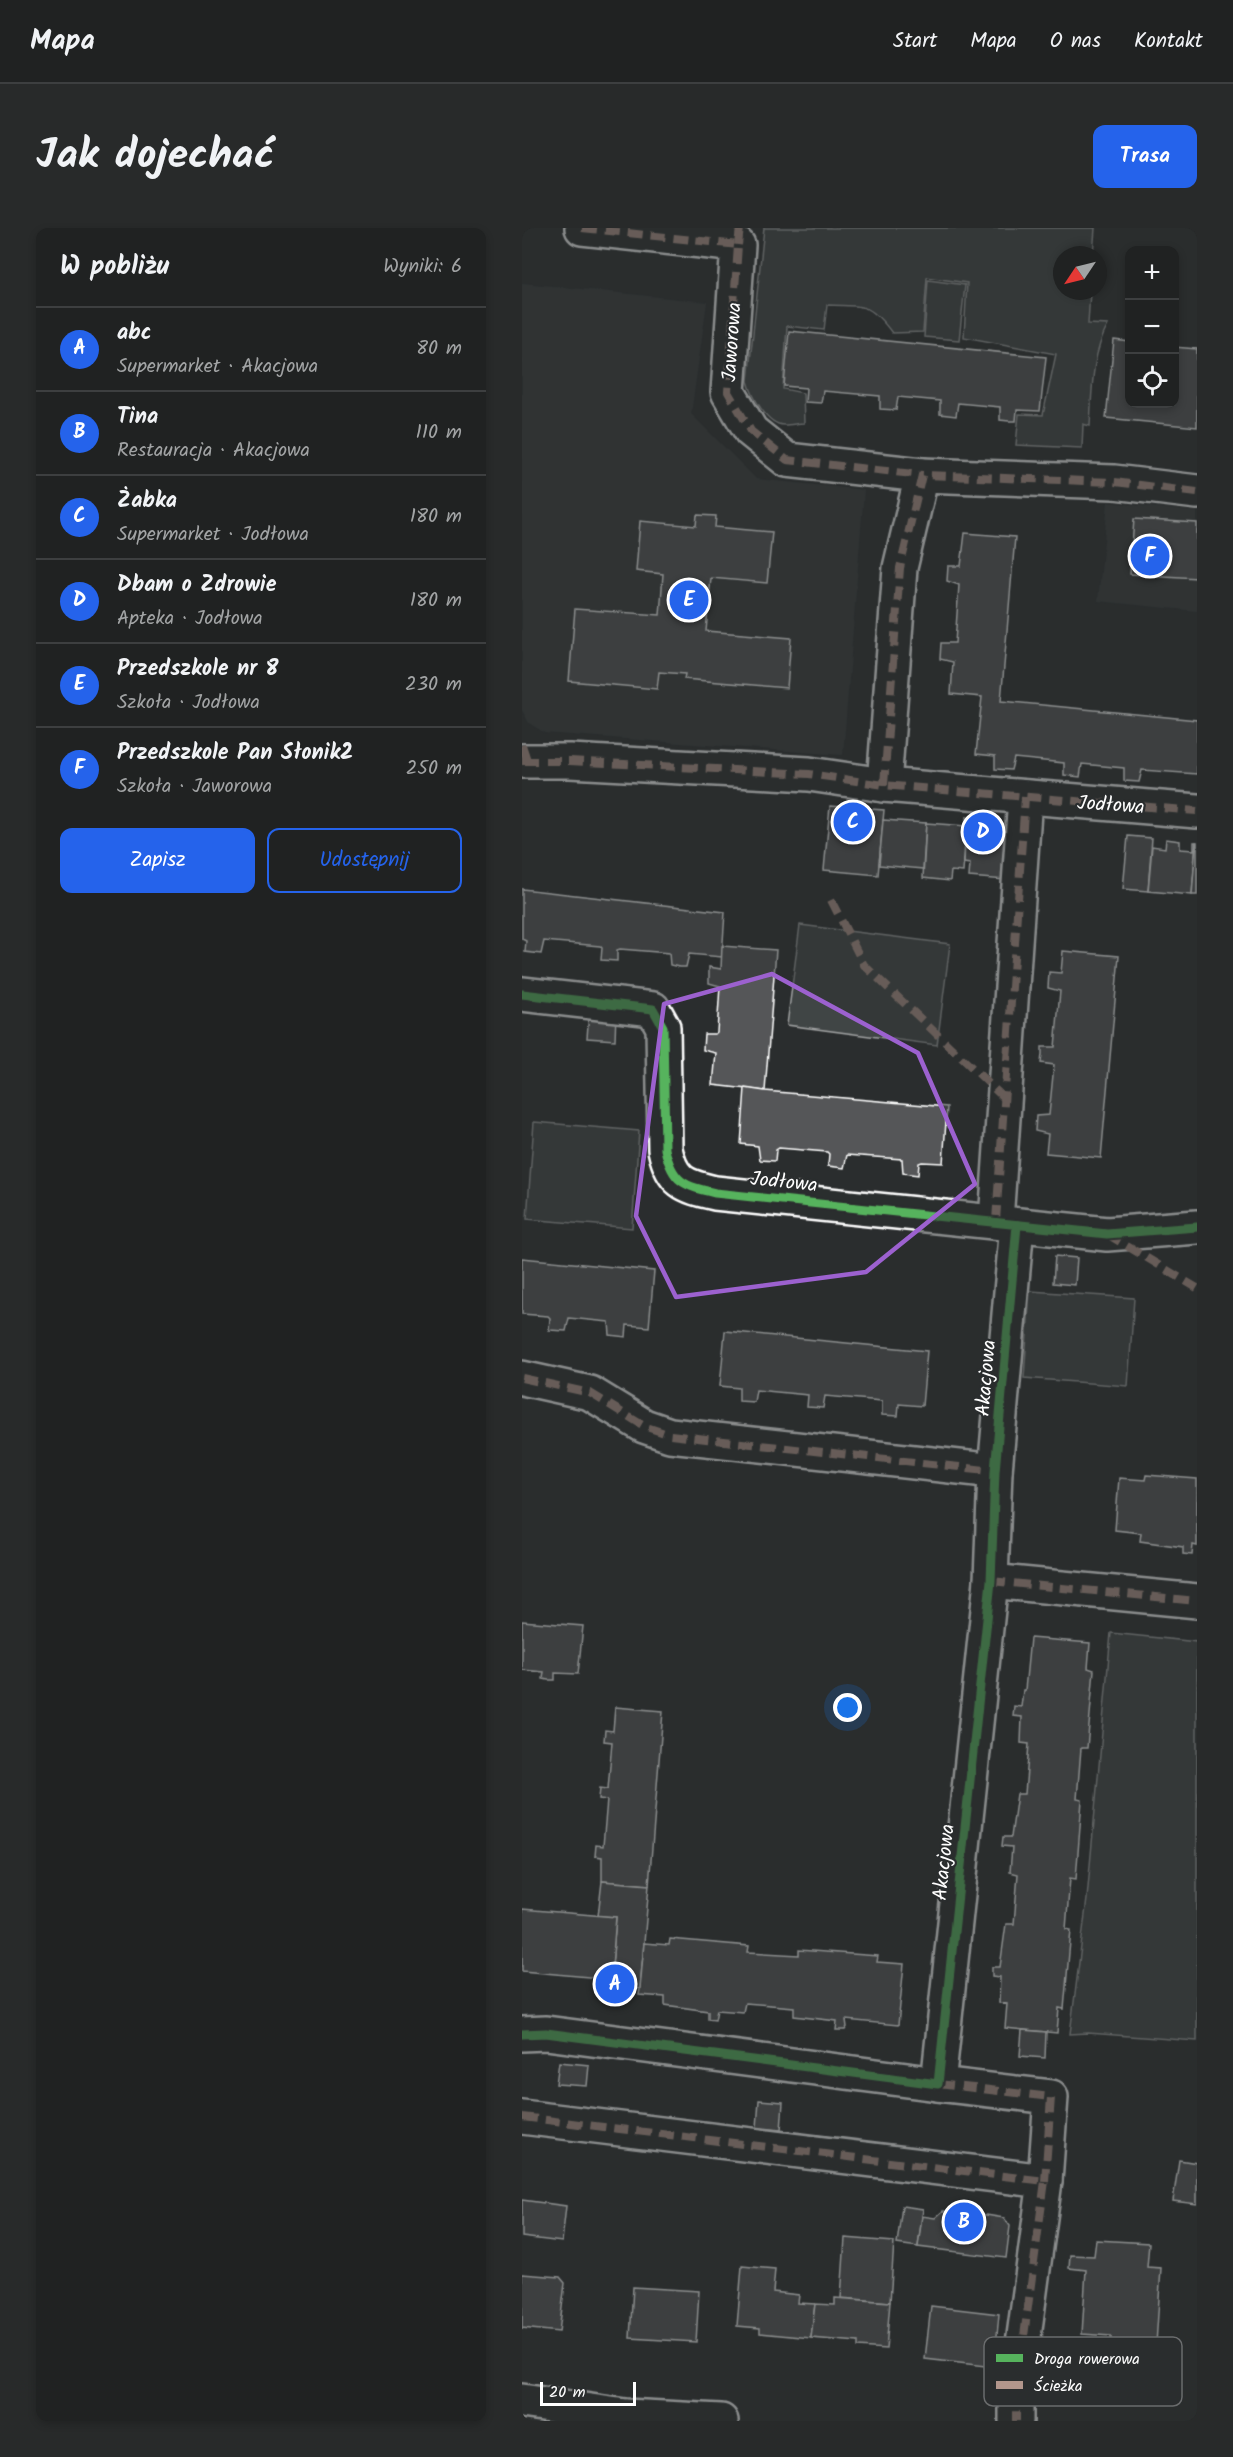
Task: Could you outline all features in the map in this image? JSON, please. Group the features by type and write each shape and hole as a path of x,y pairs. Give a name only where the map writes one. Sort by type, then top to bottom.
{"street":[{"name":"Jaworowa","path":"582,228 739,236 728,392 751,431 787,460 922,475 1114,482 1197,492"},
{"path":"884,784 900,568 922,475"},
{"name":"Jodłowa","path":"524,755 809,774 884,784 1197,811"},
{"path":"1006,1223 1025,797"},
{"name":"Jodłowa","path":"522,994 653,1009 663,1026 665,1149 668,1164 674,1176 685,1184 715,1192 1107,1234 1197,1227"},
{"name":"Akacjowa","path":"938,2084 991,1581 1006,1223"},
{"path":"522,1378 590,1393 644,1426 670,1435 995,1471"},
{"path":"991,1581 1197,1601"},
{"path":"522,2034 546,2033 1051,2097 1045,2181 1024,2337"},
{"path":"522,2117 1045,2181"},
{"path":"522,2401 624,2419 721,2421"},
{"path":"1016,2421 1017,2406"}],"highlighted area":[{"path":"772,974 918,1053 975,1184 866,1272 676,1297 636,1216 664,1004"}],"shaded area":[{"path":"764,228 1095,228 1094,246 1053,246 1053,300 1089,300 1088,324 1108,325 1095,362 1090,426 1083,424 1082,448 1016,445 1019,414 1043,415 1056,354 964,337 967,283 927,277 923,332 892,333 877,315 857,306 827,305 824,330 787,326 783,389 803,393 804,423 784,425 772,420 761,409 748,381"},
{"path":"928,280 965,285 959,340 924,337"},
{"path":"522,283 707,302 691,414 756,479 864,490 843,755 545,733 529,723 522,710"},
{"path":"1108,502 1197,512 1197,611 1098,601"},
{"path":"800,925 950,944 937,1045 787,1025"},
{"path":"534,1122 639,1131 632,1228 527,1219"},
{"path":"1030,1291 1134,1298 1128,1386 1024,1378"},
{"path":"1111,1633 1197,1642 1197,2041 1088,2033 1070,2034 1087,1899"}],"building":[{"path":"789,331 1046,357 1040,411 1017,410 1016,421 1009,421 1000,420 1000,407 958,403 956,416 940,414 940,401 898,397 896,410 880,409 880,396 823,391 821,403 805,402 806,388 784,386"},
{"path":"1114,340 1125,341 1125,408 1179,408 1179,347 1197,349 1197,427 1106,418"},
{"path":"697,515 716,516 715,527 772,532 767,583 711,578 706,631 791,638 787,688 684,679 685,674 659,672 657,689 569,681 575,609 660,615 663,574 636,571 640,521 696,526"},
{"path":"1134,519 1197,523 1197,578 1130,574"},
{"path":"965,533 1015,537 1001,701 1197,720 1197,774 1142,770 1139,782 1124,781 1124,768 1082,764 1080,777 1064,775 1064,763 1014,758 1011,770 995,769 995,756 976,754 982,697 951,694 953,662 940,659 941,643 955,643 959,585 947,581 948,566 961,566"},
{"path":"830,806 884,810 878,875 824,870"},
{"path":"966,817 997,819 997,826 1003,828 1009,836 1006,880 969,877 970,864 964,863"},
{"path":"883,820 926,823 923,869 879,865"},
{"path":"926,823 966,826 963,872 951,871 950,881 923,878"},
{"path":"1128,836 1152,838 1148,891 1123,889"},
{"path":"1166,839 1180,841 1180,849 1194,850 1194,842 1196,842 1192,895 1148,891 1152,846 1165,848"},
{"path":"1196,842 1197,895 1192,895"},
{"path":"522,889 725,912 722,957 689,954 686,967 679,967 670,965 669,953 620,949 617,950 617,961 601,960 602,948 600,946 544,941 541,954 525,952 526,941 522,939"},
{"path":"722,946 776,950 765,1091 713,1085 716,1053 703,1050 704,1034 717,1032 720,986 709,983 709,967 721,969"},
{"path":"1063,951 1119,956 1101,1158 1046,1153 1048,1134 1035,1131 1036,1116 1049,1115 1054,1065 1041,1063 1042,1047 1055,1047 1060,991 1048,988 1049,972 1061,973"},
{"path":"589,1012 616,1013 615,1040 587,1038"},
{"path":"745,1088 947,1107 943,1163 919,1163 918,1175 903,1173 902,1159 847,1155 844,1168 828,1166 829,1154 827,1152 779,1148 776,1150 775,1161 760,1160 758,1146 741,1144"},
{"path":"1055,1256 1077,1258 1075,1285 1053,1283"},
{"path":"522,1258 654,1271 649,1327 627,1325 626,1337 610,1335 609,1322 569,1318 566,1331 549,1330 550,1318 548,1316 522,1314"},
{"path":"725,1331 927,1351 922,1406 899,1404 898,1416 882,1415 882,1401 825,1396 823,1408 807,1407 808,1395 756,1390 754,1402 739,1401 739,1388 720,1386"},
{"path":"1146,1475 1197,1479 1197,1546 1193,1545 1192,1555 1183,1554 1183,1547 1140,1541 1141,1533 1115,1530 1119,1478 1145,1480"},
{"path":"522,1621 583,1626 578,1674 555,1673 555,1680 548,1680 543,1679 544,1672 522,1670"},
{"path":"1030,1638 1090,1643 1088,1668 1094,1670 1087,1748 1081,1748 1077,1799 1082,1800 1076,1879 1070,1878 1066,1929 1071,1930 1064,2009 1059,2008 1057,2033 1005,2028 1007,2004 999,2003 1000,1977 992,1976 992,1967 1000,1967 1006,1924 1014,1924 1018,1874 1010,1872 1012,1847 1002,1846 1003,1837 1011,1837 1017,1794 1025,1794 1029,1744 1021,1743 1022,1717 1013,1716 1014,1706 1021,1707 1023,1690 1025,1690"},
{"path":"615,1707 663,1711 649,1885 602,1881 602,1857 595,1856 596,1845 603,1846 607,1800 599,1799 600,1788 608,1789 612,1742 604,1741 605,1730 613,1731"},
{"path":"602,1881 649,1885 640,1989 607,1986 608,1979 611,1979 616,1917 598,1916"},
{"path":"522,1909 616,1917 611,1979 522,1971"},
{"path":"670,1939 749,1946 748,1952 799,1955 799,1950 878,1956 877,1962 904,1964 898,2025 846,2020 845,2030 836,2030 837,2021 794,2016 794,2007 745,2003 743,2012 717,2010 715,2020 708,2019 708,2011 665,2005 665,1997 639,1995 644,1943 669,1945"},
{"path":"1022,2030 1046,2032 1045,2058 1020,2056"},
{"path":"559,2062 589,2065 587,2086 556,2084"},
{"path":"759,2100 783,2102 781,2130 757,2128"},
{"path":"1179,2160 1197,2163 1197,2204 1173,2201"},
{"path":"522,2200 566,2206 562,2242 522,2237"},
{"path":"902,2206 923,2209 918,2247 897,2244"},
{"path":"943,2211 1004,2218 1010,2226 1006,2258 918,2247 922,2216 935,2218"},
{"path":"845,2238 894,2242 890,2302 841,2298"},
{"path":"1096,2240 1149,2243 1147,2267 1161,2268 1156,2337 1111,2337 1082,2334 1086,2270 1069,2268 1070,2255 1094,2256"},
{"path":"742,2266 775,2269 773,2292 799,2295 798,2303 815,2304 811,2338 760,2333 760,2328 737,2326"},
{"path":"522,2274 560,2277 565,2283 559,2332 522,2328"},
{"path":"633,2287 699,2291 696,2342 630,2338"},
{"path":"835,2298 890,2302 886,2349 858,2347 858,2342 811,2338 815,2304 835,2305"},
{"path":"931,2306 999,2314 997,2337 984,2337 984,2366 925,2359"}],"marked path":[{"path":"582,228 738,245 728,392 751,431 787,460 922,475"},
{"path":"738,245 740,228"},
{"path":"884,785 900,568 922,475 1114,482 1197,492"},
{"path":"522,745 527,760"},
{"path":"522,761 570,761 809,774 884,785 1197,811"},
{"path":"996,1221 1025,797"},
{"path":"831,900 864,965 1004,1098"},
{"path":"1107,1234 1197,1288"},
{"path":"522,1378 590,1393 644,1426 670,1435 995,1471"},
{"path":"991,1581 1197,1601"},
{"path":"938,2084 1051,2097 1045,2181"},
{"path":"522,2117 1045,2181 1024,2337"},
{"path":"1016,2406 1016,2421"}],"cycle path":[{"path":"522,994 653,1009 663,1027 665,1149 671,1169 676,1176 695,1188 715,1193 1107,1234 1197,1227"},
{"path":"522,2034 546,2033 938,2084 991,1581 995,1471 1017,1225"}],"place":[{"name":"Przedszkole Pan Słonik2","path":"1150,556"},
{"name":"Przedszkole nr 8","path":"689,600"},
{"name":"Żabka","path":"853,822"},
{"name":"Dbam o Zdrowie","path":"983,832"},
{"name":"abc","path":"615,1984"},
{"name":"Tina","path":"964,2222"}]}
